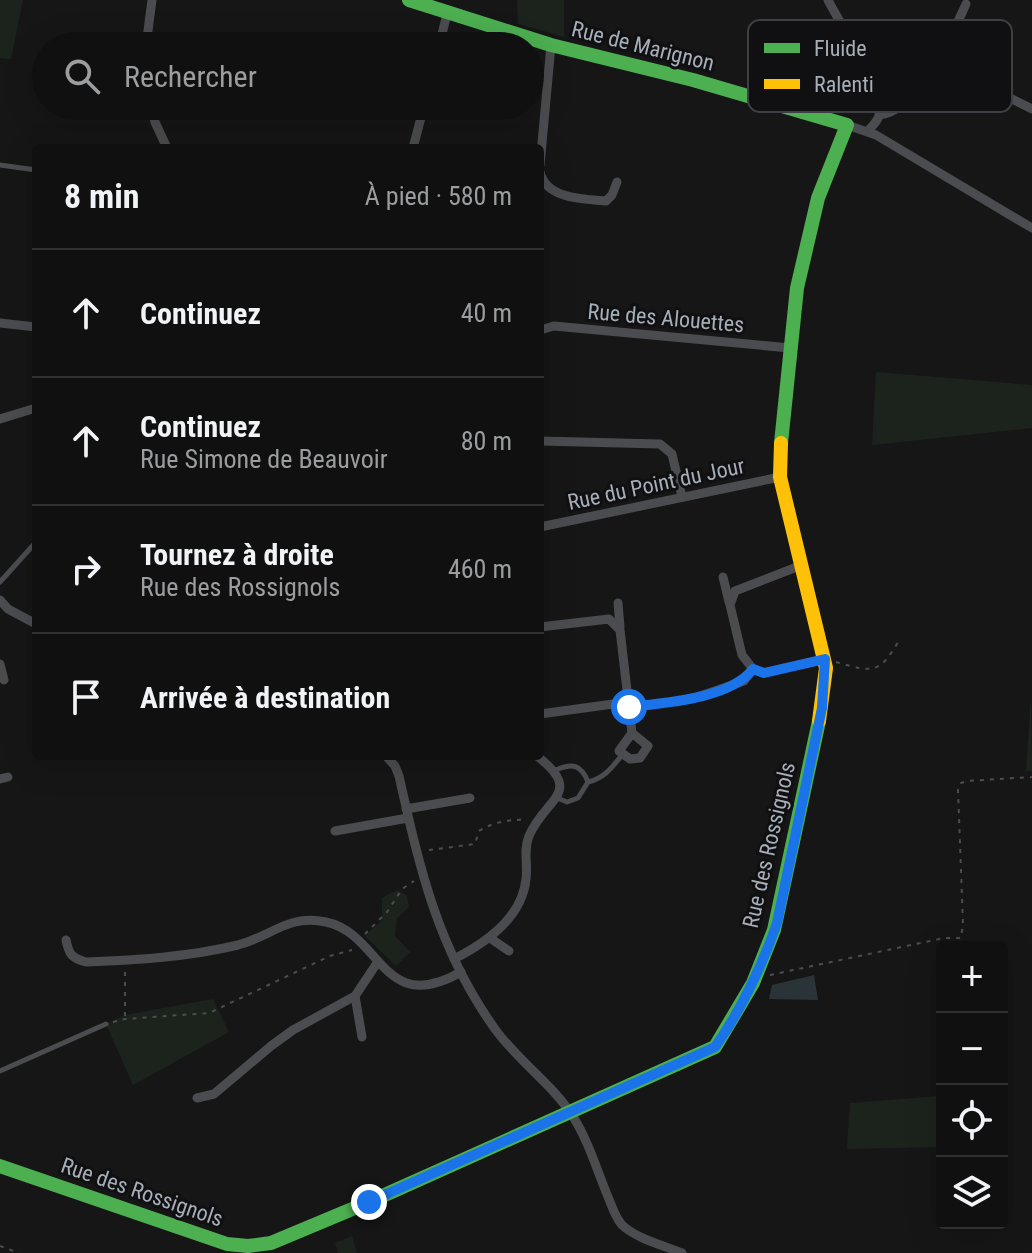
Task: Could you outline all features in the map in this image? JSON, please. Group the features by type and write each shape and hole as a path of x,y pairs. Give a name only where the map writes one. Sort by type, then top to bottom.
{"street":[{"path":"148,32 152,0"},
{"name":"Rue de Marignon","path":"409,0 507,32"},
{"path":"828,0 839,20"},
{"path":"958,20 966,4"},
{"path":"442,32 447,14"},
{"name":"Rue de Marignon","path":"544,43 748,96"},
{"path":"542,144 551,45"},
{"path":"1012,99 1032,109"},
{"name":"Rue de Marignon","path":"803,112 868,131 1032,228"},
{"path":"868,131 879,115 891,112"},
{"path":"154,120 165,144"},
{"path":"414,144 420,120"},
{"name":"Rue des Rossignols","path":"0,1166 227,1244 248,1246 271,1243 715,1047 769,945 779,913 822,708 825,659 780,477 797,288 818,198 847,125"},
{"path":"544,183 550,189 589,200 606,201 617,182"},
{"path":"0,323 32,327"},
{"name":"Rue des Alouettes","path":"544,329 554,326 790,348"},
{"path":"0,419 32,409"},
{"path":"544,441 660,444 672,454 682,497"},
{"name":"Rue du Point du Jour","path":"544,526 780,477"},
{"path":"730,605 735,591 744,585 802,565"},
{"path":"723,577 742,655 753,669 764,673 825,659"},
{"path":"0,600 8,609 32,622"},
{"path":"618,603 632,733 648,746 640,758 630,759 619,751 632,733"},
{"path":"0,618 8,609"},
{"path":"544,627 609,619 620,630"},
{"path":"0,664 4,680"},
{"path":"694,698 744,681 753,669"},
{"path":"544,713 628,704"},
{"path":"391,760 399,776 422,877 461,972 498,1032 570,1111 620,1223 637,1234 682,1253"},
{"path":"454,959 490,938 515,909 524,891 527,878 526,847 537,821 561,787 556,770 542,760"},
{"path":"335,831 470,798"},
{"path":"66,940 69,954 86,962 169,958 242,944 283,924 308,920 341,926 361,943 377,963 404,982 435,984 461,972"},
{"path":"490,938 509,951"},
{"path":"197,1098 214,1094 282,1038 355,996 377,963"},
{"path":"355,996 362,1037"}],"lane":[{"path":"0,165 32,169"},
{"path":"0,582 32,546"},
{"path":"556,798 567,802 578,798 588,782 599,780 608,773 623,754"},
{"path":"556,770 577,766 584,771 588,782"},
{"path":"0,1071 106,1024"}],"path":[{"path":"825,659 855,668 879,667 886,662 900,639"},
{"path":"628,704 694,698"},
{"path":"753,978 944,938 961,938 958,790 961,783 1032,777"},
{"path":"416,852 475,844 479,831 514,819 537,821"},
{"path":"106,1024 125,1019 209,1013 361,943 402,889 422,877"},
{"path":"125,960 125,1019"},
{"path":"0,1246 19,1253"}],"shaded area":[{"path":"0,0 23,0 11,59 0,58"},
{"path":"517,0 564,0 564,37 518,24"},
{"path":"876,372 1032,385 1032,428 872,445"},
{"path":"1031,699 1032,771 1026,771"},
{"path":"397,890 407,896 409,907 397,918 395,936 410,952 396,966 365,936 382,920 382,898"},
{"path":"814,975 818,1000 769,999 772,985"},
{"path":"213,999 229,1032 133,1085 106,1024 125,1015"},
{"path":"936,1096 936,1147 847,1149 850,1103"},
{"path":"352,1236 357,1253 338,1253 335,1243"}],"traffic: fast":[{"path":"409,0 510,32"},
{"path":"544,43 748,96"},
{"path":"781,443 797,288 818,198 847,125 803,112"},
{"path":"0,1166 227,1244 248,1246 271,1243 715,1047 753,983 774,930 819,721"}],"traffic: slow":[{"path":"781,443 780,477 826,668 819,721"}],"route":[{"path":"369,1202 715,1047 725,1033 777,923 822,708 825,659 764,673 753,669 744,681 694,698 629,707"}]}
